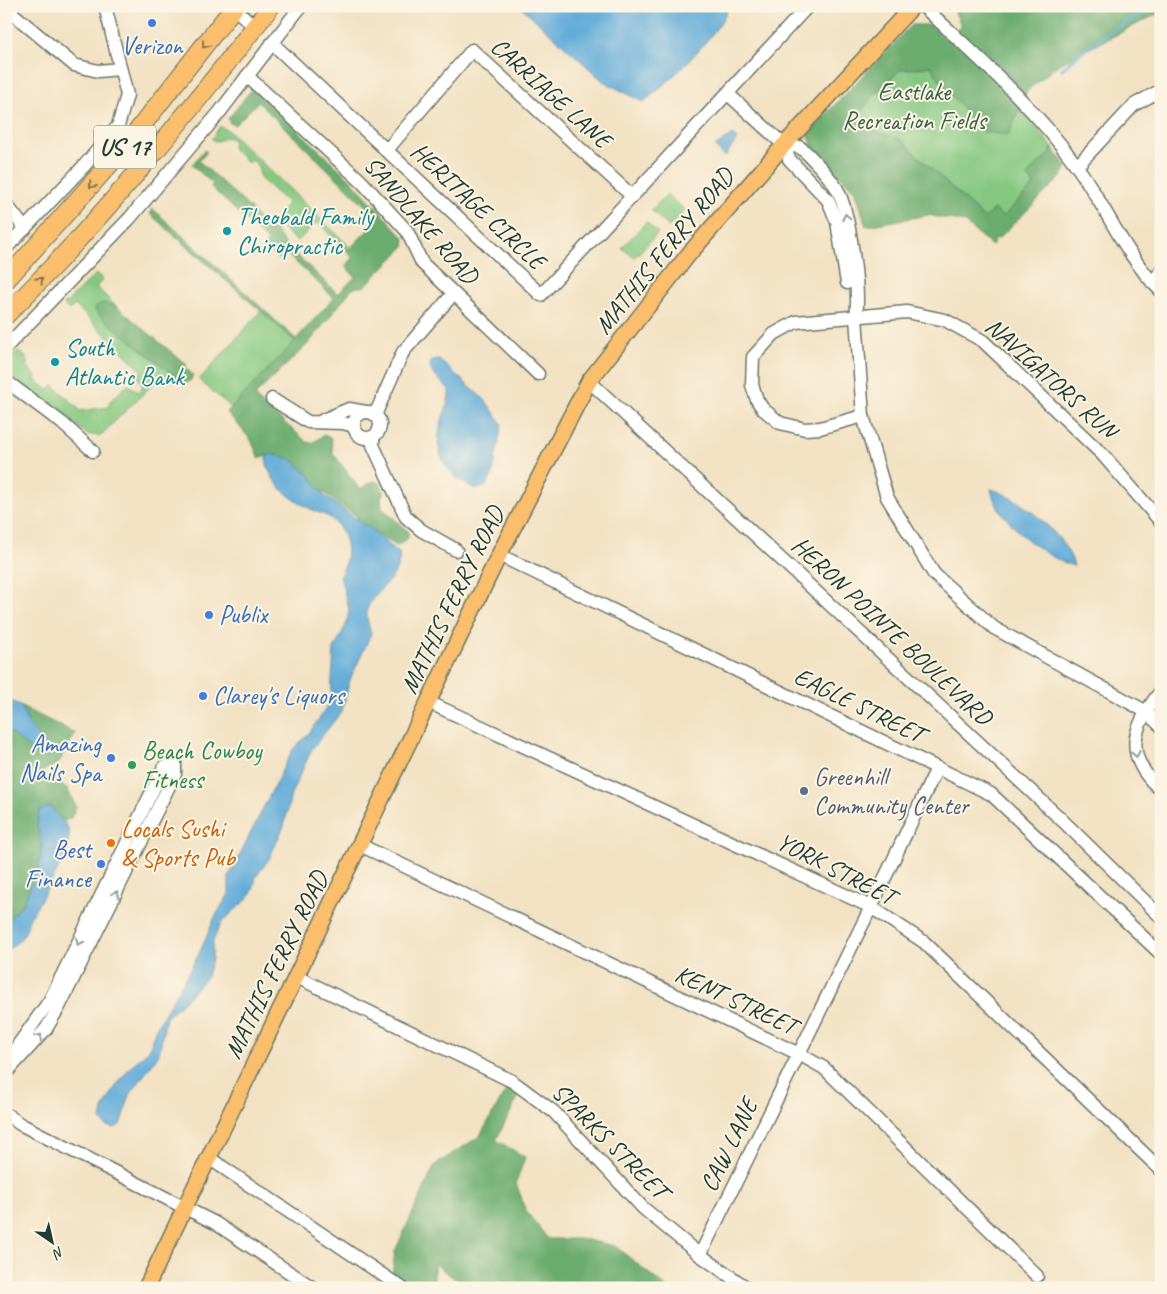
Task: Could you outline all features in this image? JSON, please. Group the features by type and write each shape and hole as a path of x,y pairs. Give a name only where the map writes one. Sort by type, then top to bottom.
{"highway":[{"name":"US 17","path":"6,315 73,246 148,160 271,6"},
{"name":"US 17","path":"6,280 125,147 233,7"}],"main road":[{"name":"MATHIS FERRY ROAD","path":"146,1288 498,555 589,380 689,254 784,145 913,6"}],"street":[{"path":"8,244 25,229 118,126 127,95 105,6"},
{"path":"6,347 130,218 220,113 301,6"},
{"name":"HERITAGE CIRCLE","path":"272,43 540,295 808,6"},
{"path":"924,6 1033,110 1077,166 1136,263 1156,287"},
{"path":"233,7 255,27"},
{"path":"6,8 74,65 98,71 120,69"},
{"name":"CARRIAGE LANE","path":"386,151 472,50 632,196"},
{"name":"SANDLAKE ROAD","path":"247,76 362,182 407,231 422,263 538,374"},
{"path":"1077,166 1134,105 1161,90"},
{"path":"728,94 784,145 790,159 828,200 837,222 851,304 856,317 863,416 887,497 934,574 994,628 1145,712 1161,726"},
{"path":"6,204 25,229"},
{"path":"1156,287 1161,272"},
{"path":"317,423 349,409 370,413 380,424 380,429 373,436 368,438 358,435 354,426 356,417 370,413 404,352 453,294"},
{"name":"NAVIGATORS RUN","path":"856,317 907,312 945,320 983,341 1103,455 1161,522"},
{"path":"856,317 796,322 783,327 766,340 753,357 752,376 754,393 763,409 786,425 805,429 820,428 863,416"},
{"name":"HERON POINTE BOULEVARD","path":"589,380 1063,821 1161,917"},
{"path":"6,381 62,422 93,451"},
{"path":"272,399 308,422 343,423 354,426"},
{"path":"373,436 373,445 406,517 421,530 456,550"},
{"name":"EAGLE STREET","path":"498,555 991,794 1161,954"},
{"path":"1161,691 1145,712 1134,740 1136,760 1151,781 1161,790"},
{"name":"YORK STREET","path":"428,702 871,907 924,942 1161,1170"},
{"path":"6,1058 16,1048 50,1000 164,767 175,763 175,774 59,1007 46,1029 6,1073"},
{"name":"CAW LANE","path":"700,1255 937,768"},
{"name":"KENT STREET","path":"360,845 799,1054 824,1068 1037,1276"},
{"name":"SPARKS STREET","path":"297,976 512,1081 554,1112 644,1208 700,1255 747,1288"},
{"path":"6,1114 20,1124 215,1222 313,1288"},
{"path":"209,1158 402,1288"}],"green space":[{"path":"952,6 1161,6 1161,12 1059,64 1027,91 1008,135 984,132 944,87 931,66 900,70 873,96 859,114 873,131 900,139 984,218 994,209 1003,217 1034,185 1027,175 1051,152 1052,147 1067,167 1062,176 998,239 996,238 992,246 964,222 928,215 866,226 856,192 813,149 808,133 911,25 930,25 948,40 961,25"},
{"name":"Eastlake Recreation Fields","path":"931,66 944,87 1008,135 1020,108 1052,147 1051,152 1027,175 1034,185 1003,217 994,209 984,218 900,139 873,131 859,114 873,96 900,70"},
{"path":"251,90 257,92 350,179 405,239 404,247 364,287 357,287 351,290 308,344 256,394 256,398 307,442 312,443 324,435 331,438 333,453 358,487 362,488 373,481 380,483 384,491 381,498 382,508 408,531 408,538 397,546 365,527 354,514 337,503 281,457 271,454 259,458 251,440 227,412 295,341 150,214 153,209 296,339 334,298 285,252 279,259 264,246 268,241 211,187 213,184 192,165 204,150 207,152 199,161 250,208 268,231 274,228 284,243 338,294 355,277 345,266 353,258 347,251 379,219 258,102 235,125 230,123 228,119"},
{"path":"220,126 229,131 351,248 347,251 317,222 298,241 288,234 278,216 288,203 261,179 259,168 256,164 251,160 248,163 233,149 233,139 226,137 216,142 212,139"},
{"path":"667,194 685,210 669,227 651,210"},
{"path":"646,222 658,233 634,258 622,248"},
{"path":"96,274 103,279 96,287 116,306 112,307 106,321 177,377 167,377 155,382 99,436 86,434 62,412 16,380 8,371 6,362 18,351 27,358 25,360 29,363 26,366 36,376 34,379 48,390 53,385 79,411 109,407 109,402 128,385 139,392 142,388 142,383 136,376 142,371 75,305 69,310 64,305"},
{"path":"103,303 116,306 187,365 185,367 193,375 191,380 185,384 106,321 95,311 96,306"},
{"path":"261,311 295,341 232,408 199,380"},
{"path":"22,707 75,733 58,764 46,769 41,774 47,783 55,780 67,788 76,807 71,818 64,821 53,811 37,826 42,845 40,865 32,887 20,907 6,922 6,730 47,746 29,726"},
{"path":"509,1085 521,1092 496,1140 525,1157 516,1183 526,1211 548,1239 582,1239 615,1246 667,1288 467,1288 434,1263 434,1288 367,1288 392,1276 395,1251 435,1165 480,1136"}],"water":[{"path":"520,6 729,6 715,30 692,58 643,102 603,81"},
{"path":"732,135 737,139 725,157 715,147"},
{"path":"438,359 486,401 502,424 492,476 485,487 476,489 458,479 441,457 438,438 449,389 433,374 430,366 432,360"},
{"path":"271,454 291,459 309,475 325,496 369,528 400,554 398,564 392,578 368,607 367,617 371,634 350,680 342,711 312,749 291,794 284,826 269,859 256,877 253,890 247,899 221,923 213,941 212,959 207,976 166,1018 159,1054 130,1095 120,1125 114,1128 106,1126 101,1120 103,1109 116,1086 130,1067 149,1050 155,1030 199,954 215,917 229,894 229,876 293,749 309,733 325,710 331,694 334,649 346,625 349,610 340,576 344,568 347,552 344,537 336,523 329,517 298,502 283,490 271,475 268,467 266,457"},
{"path":"991,489 1015,500 1041,519 1062,542 1070,554 1074,566 1063,562 1036,546 1012,525 995,501"},
{"path":"6,698 22,707 28,723 44,742 51,754 47,757 41,757 6,730"},
{"path":"51,806 68,828 69,841 54,877 28,921 24,935 6,951 6,922 23,904 39,866 42,846 37,826 39,811"}],"waterway":[{"path":"1062,69 1120,25 1161,6"}],"place":[{"name":"Verizon","path":"152,23"},
{"name":"Theobald Family Chiropractic","path":"227,231"},
{"name":"South Atlantic Bank","path":"55,362"},
{"name":"Publix","path":"209,615"},
{"name":"Clarey's Liquors","path":"203,696"},
{"name":"Amazing Nails Spa","path":"111,758"},
{"name":"Beach Cowboy Fitness","path":"132,765"},
{"name":"Greenhill Community Center","path":"804,791"},
{"name":"Locals Sushi & Sports Pub","path":"111,843"},
{"name":"Best Finance","path":"101,864"}]}
